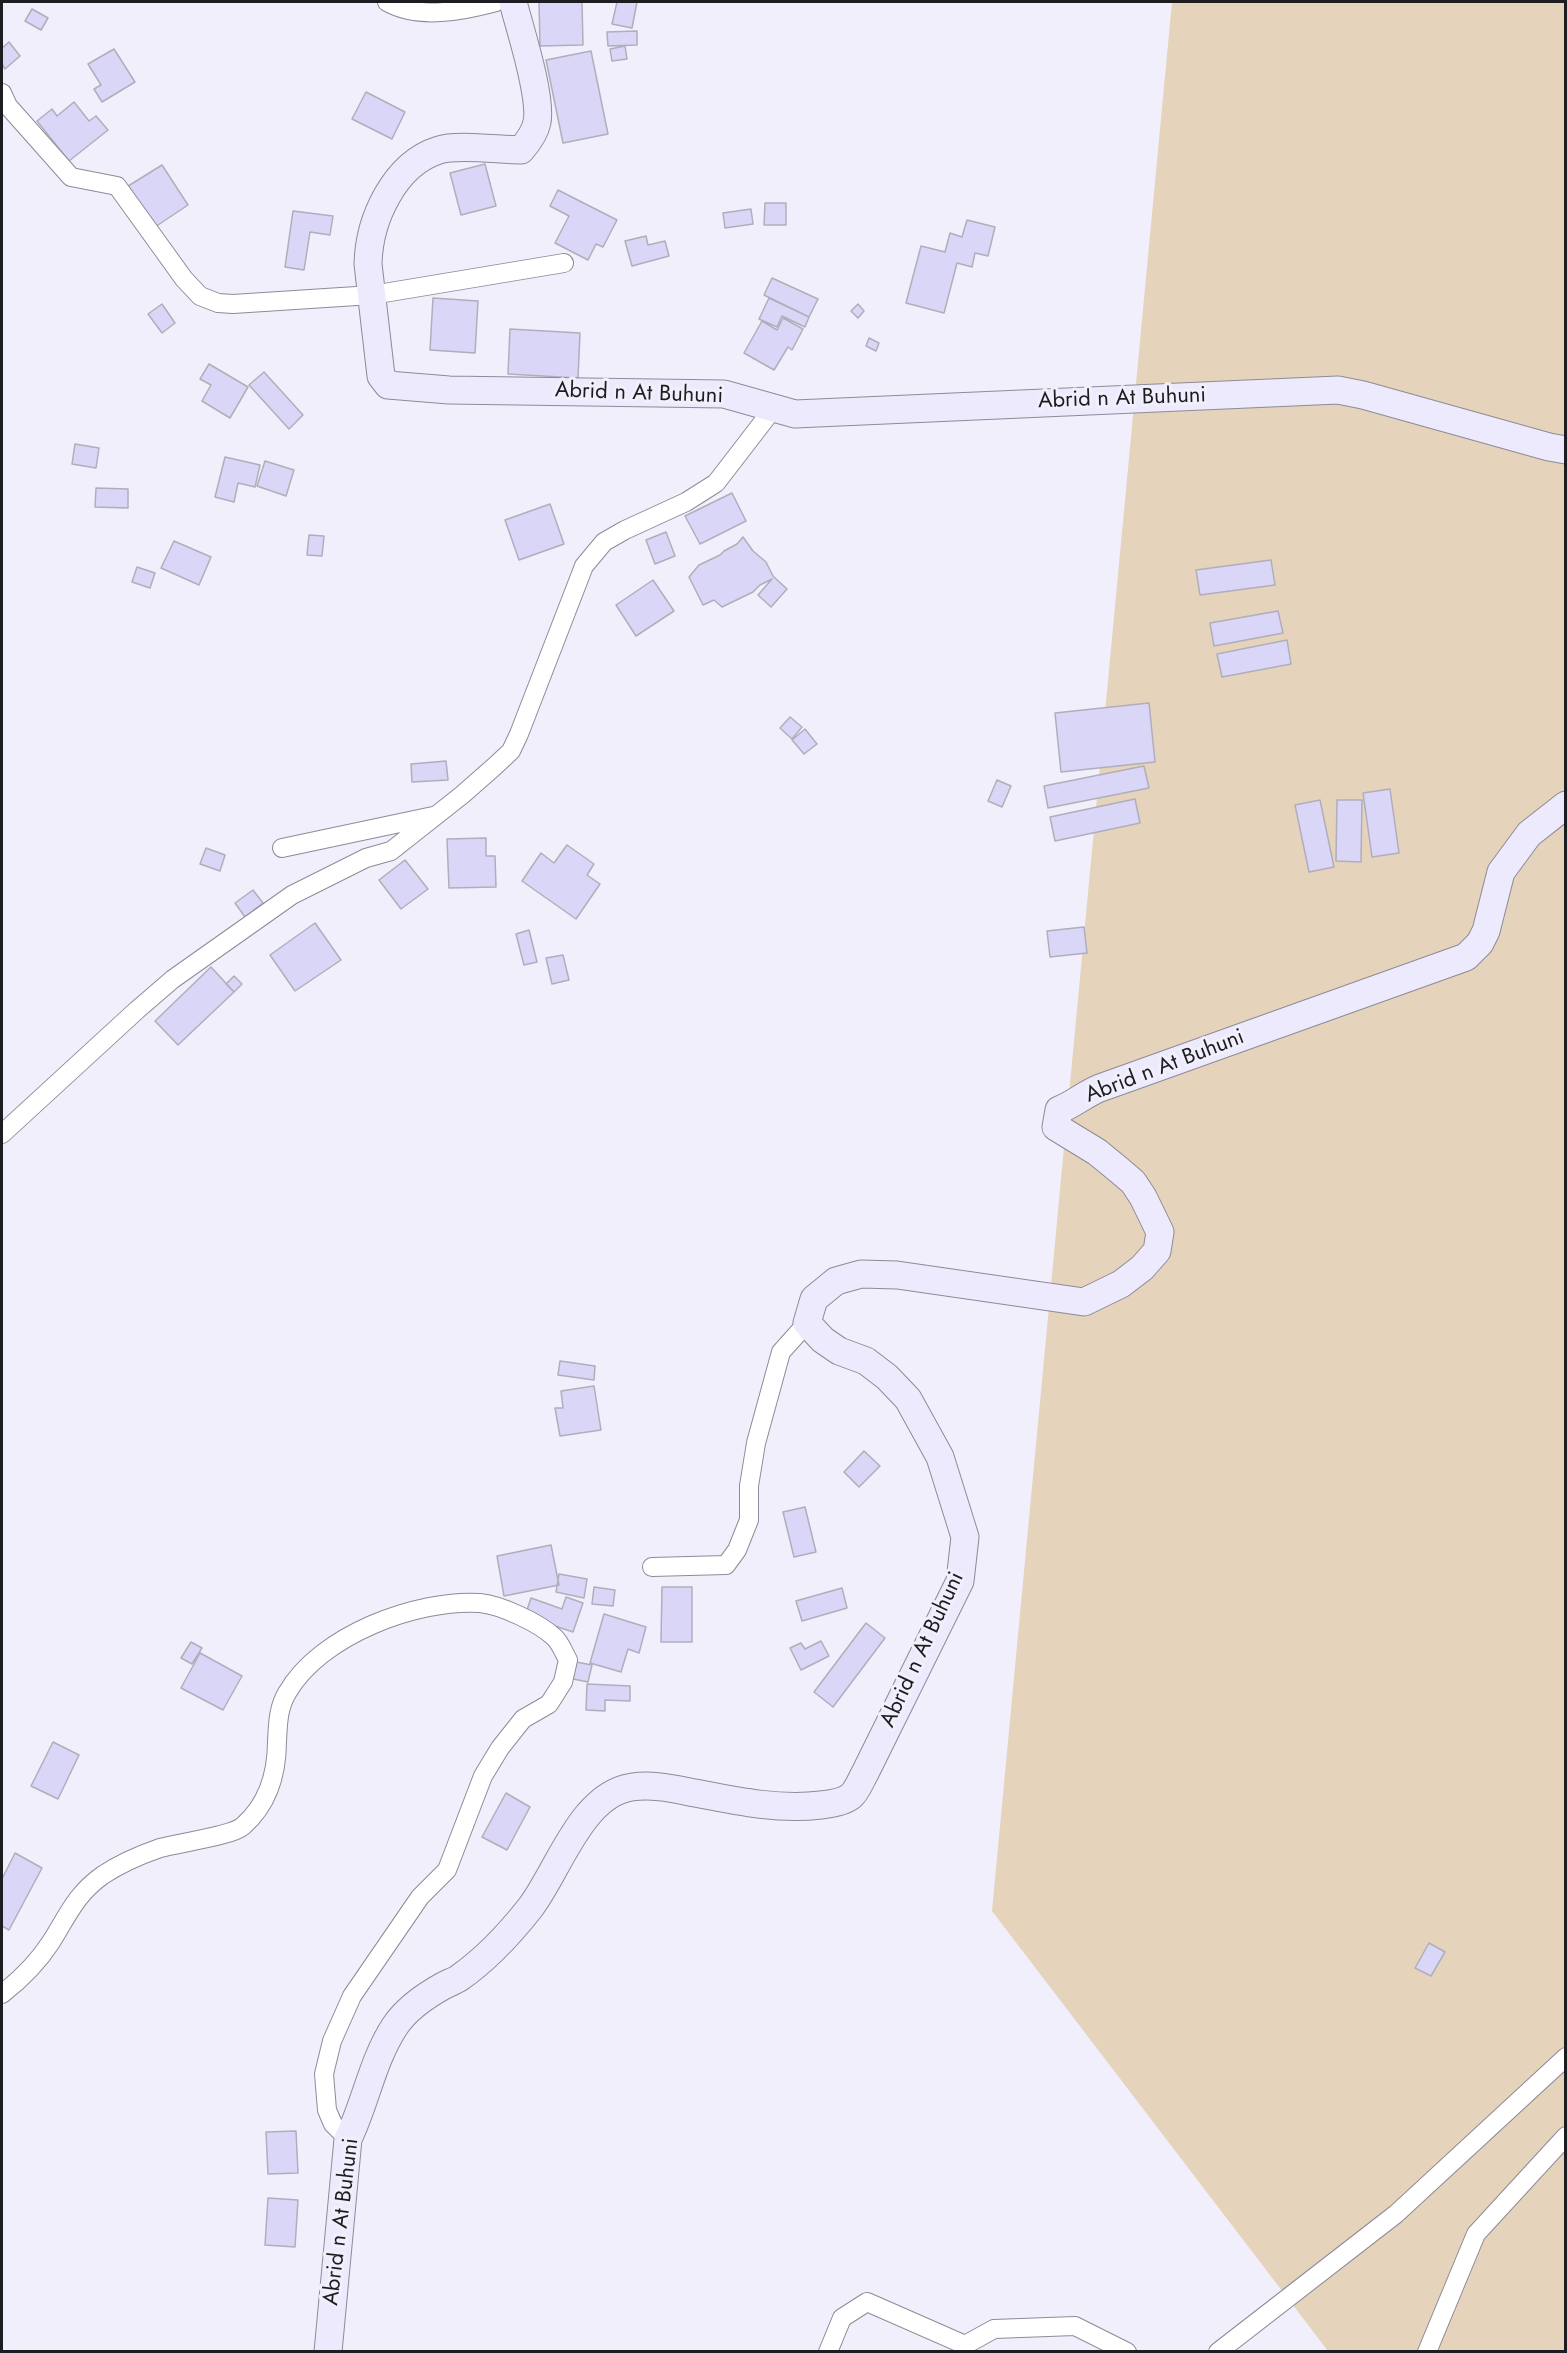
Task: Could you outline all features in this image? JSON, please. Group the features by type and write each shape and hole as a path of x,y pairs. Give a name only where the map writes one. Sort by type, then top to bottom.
{"street":[{"path":"387,2 395,6 441,12 464,10 496,2"},
{"name":"Abrid n At Buhuni","path":"513,2 538,104 537,122 531,139 521,150 440,149 412,163 396,182 381,207 369,251 381,376 388,385 449,390 724,394 795,414 1338,390 1566,450"},
{"path":"2,93 8,106 71,177 117,186 184,279 200,296 218,303 372,295 564,263"},
{"path":"2,1134 173,979 292,895 366,858 391,851 511,751 584,566 604,542 686,502 716,483 773,409"},
{"name":"Abrid n At Buhuni","path":"328,2352 348,2139 358,2118 381,2050 396,2025 412,2007 430,1993 459,1979 518,1924 537,1900 559,1859 585,1820 607,1796 632,1787 669,1787 790,1808 832,1803 850,1796 866,1773 960,1581 965,1537 940,1456 908,1400 887,1377 866,1361 838,1351 823,1340 807,1323 814,1299 836,1281 861,1274 897,1275 1084,1302 1121,1284 1142,1268 1157,1251 1160,1232 1155,1218 1133,1182 1097,1152 1056,1127 1059,1110 1072,1104 1086,1093 1466,957 1480,943 1486,931 1501,872 1529,834 1566,805"},
{"path":"282,848 437,815"},
{"path":"652,1567 726,1565 737,1550 749,1520 749,1486 756,1443 781,1352 807,1323"},
{"path":"2,1994 27,1972 50,1943 77,1898 103,1875 124,1862 161,1848 241,1829 252,1817 272,1783 277,1723 287,1693 324,1654 337,1644 391,1617 438,1605 482,1604 500,1608 523,1618 555,1637 568,1660 563,1682 549,1704 523,1719 500,1748 483,1776 447,1870 420,1897 352,1996 332,2041 324,2074 327,2110 333,2124 348,2139"},
{"path":"1218,2352 1396,2214 1566,2057"},
{"path":"1427,2352 1476,2234 1566,2136"},
{"path":"828,2352 842,2318 867,2302 965,2345 994,2328 1075,2326 1127,2352"}],"shaded area":[{"path":"1172,2 1565,2 1565,2351 1328,2351 992,1911"}],"building":[{"path":"539,2 582,2 583,45 540,46"},
{"path":"617,2 637,2 632,28 612,24"},
{"path":"32,9 48,18 41,30 25,21"},
{"path":"637,31 637,45 608,46 607,32"},
{"path":"9,42 20,56 5,69 2,64 2,48"},
{"path":"625,46 627,59 612,61 610,49"},
{"path":"114,49 135,82 102,102 94,89 101,85 88,64"},
{"path":"591,51 608,134 563,143 546,60"},
{"path":"366,92 405,112 392,139 352,119"},
{"path":"74,102 89,121 96,116 108,130 69,161 37,121 52,109 57,116"},
{"path":"485,164 496,206 461,215 450,173"},
{"path":"162,165 188,205 152,229 125,188"},
{"path":"558,190 617,220 603,247 596,244 588,260 555,243 569,216 550,206"},
{"path":"765,203 786,203 786,225 764,225"},
{"path":"751,209 753,224 725,228 723,213"},
{"path":"293,211 333,216 330,235 310,232 304,270 285,267"},
{"path":"967,220 995,227 988,256 975,253 972,267 957,263 944,313 906,303 921,246 945,252 950,233 962,237"},
{"path":"646,236 648,245 665,241 669,256 632,266 625,241"},
{"path":"772,278 818,299 809,317 764,295"},
{"path":"433,298 478,301 475,353 430,350"},
{"path":"769,298 809,317 805,327 782,316 777,327 759,319"},
{"path":"162,304 175,323 162,333 148,314"},
{"path":"858,304 864,311 858,318 851,311"},
{"path":"783,318 803,329 792,350 788,347 774,370 744,353 762,321 777,330"},
{"path":"510,329 580,333 578,378 508,374"},
{"path":"869,338 879,343 876,351 866,346"},
{"path":"209,364 248,387 230,418 202,401 211,385 200,379"},
{"path":"264,372 303,415 289,429 249,385"},
{"path":"75,444 99,448 96,468 72,464"},
{"path":"225,457 260,465 255,487 238,483 234,502 215,497"},
{"path":"265,461 294,470 286,496 257,486"},
{"path":"96,488 128,489 128,508 95,507"},
{"path":"732,493 746,521 700,544 685,516"},
{"path":"550,504 564,544 519,560 505,520"},
{"path":"666,532 675,556 655,564 646,540"},
{"path":"309,535 324,536 322,556 307,555"},
{"path":"743,537 753,551 766,562 773,576 787,589 771,607 758,595 772,579 760,585 753,592 722,607 714,600 703,605 689,577 699,565 720,555 737,544"},
{"path":"174,541 211,557 199,585 161,568"},
{"path":"1271,560 1275,585 1200,595 1196,570"},
{"path":"137,567 155,573 150,588 132,582"},
{"path":"653,580 674,611 636,636 616,605"},
{"path":"1278,611 1283,633 1214,646 1210,623"},
{"path":"1287,640 1291,664 1222,677 1217,654"},
{"path":"1149,703 1155,762 1061,772 1055,713"},
{"path":"790,717 802,727 792,739 780,728"},
{"path":"805,729 817,744 804,754 792,740"},
{"path":"446,761 448,780 412,782 411,764"},
{"path":"1144,766 1149,788 1048,808 1044,786"},
{"path":"997,780 1011,786 1002,807 988,801"},
{"path":"1390,789 1399,853 1372,857 1363,793"},
{"path":"1135,799 1140,823 1055,841 1050,817"},
{"path":"1320,800 1334,867 1309,872 1295,805"},
{"path":"1337,800 1362,800 1361,862 1336,861"},
{"path":"486,838 486,856 495,856 496,887 449,888 447,839"},
{"path":"567,845 594,864 587,875 600,884 576,919 522,881 541,853 554,863"},
{"path":"206,848 225,855 220,871 200,864"},
{"path":"405,860 428,889 401,909 379,880"},
{"path":"253,890 263,903 245,917 235,903"},
{"path":"315,923 341,960 295,991 270,955"},
{"path":"1084,927 1087,953 1050,957 1047,931"},
{"path":"529,930 537,962 524,965 516,934"},
{"path":"563,955 569,980 552,984 546,958"},
{"path":"211,967 234,992 178,1045 155,1021"},
{"path":"234,976 242,984 234,992 226,984"},
{"path":"560,1361 595,1366 594,1380 558,1375"},
{"path":"594,1386 601,1430 560,1436 555,1408 563,1408 561,1391"},
{"path":"864,1451 880,1466 859,1487 844,1472"},
{"path":"805,1507 816,1552 794,1557 783,1512"},
{"path":"551,1545 559,1585 504,1596 497,1556"},
{"path":"559,1574 587,1579 584,1598 556,1592"},
{"path":"594,1587 615,1590 613,1606 592,1604"},
{"path":"662,1587 692,1587 692,1642 661,1642"},
{"path":"842,1588 847,1608 802,1621 796,1601"},
{"path":"566,1597 583,1603 573,1632 525,1616 531,1598 562,1609"},
{"path":"604,1614 646,1627 639,1653 628,1649 621,1672 590,1663"},
{"path":"866,1623 885,1638 833,1707 814,1692"},
{"path":"821,1641 829,1656 801,1670 790,1648 801,1643 805,1649"},
{"path":"191,1642 202,1648 192,1664 181,1658"},
{"path":"200,1653 242,1676 223,1710 181,1688"},
{"path":"571,1661 592,1665 588,1682 568,1678"},
{"path":"587,1684 630,1686 630,1701 605,1700 605,1711 586,1710"},
{"path":"53,1742 79,1755 58,1799 31,1786"},
{"path":"506,1793 530,1807 507,1850 482,1837"},
{"path":"15,1853 42,1868 9,1930 2,1926 2,1879"},
{"path":"1429,1943 1445,1952 1431,1976 1415,1968"},
{"path":"296,2131 298,2173 268,2174 266,2132"},
{"path":"268,2198 298,2200 295,2247 265,2245"}]}
